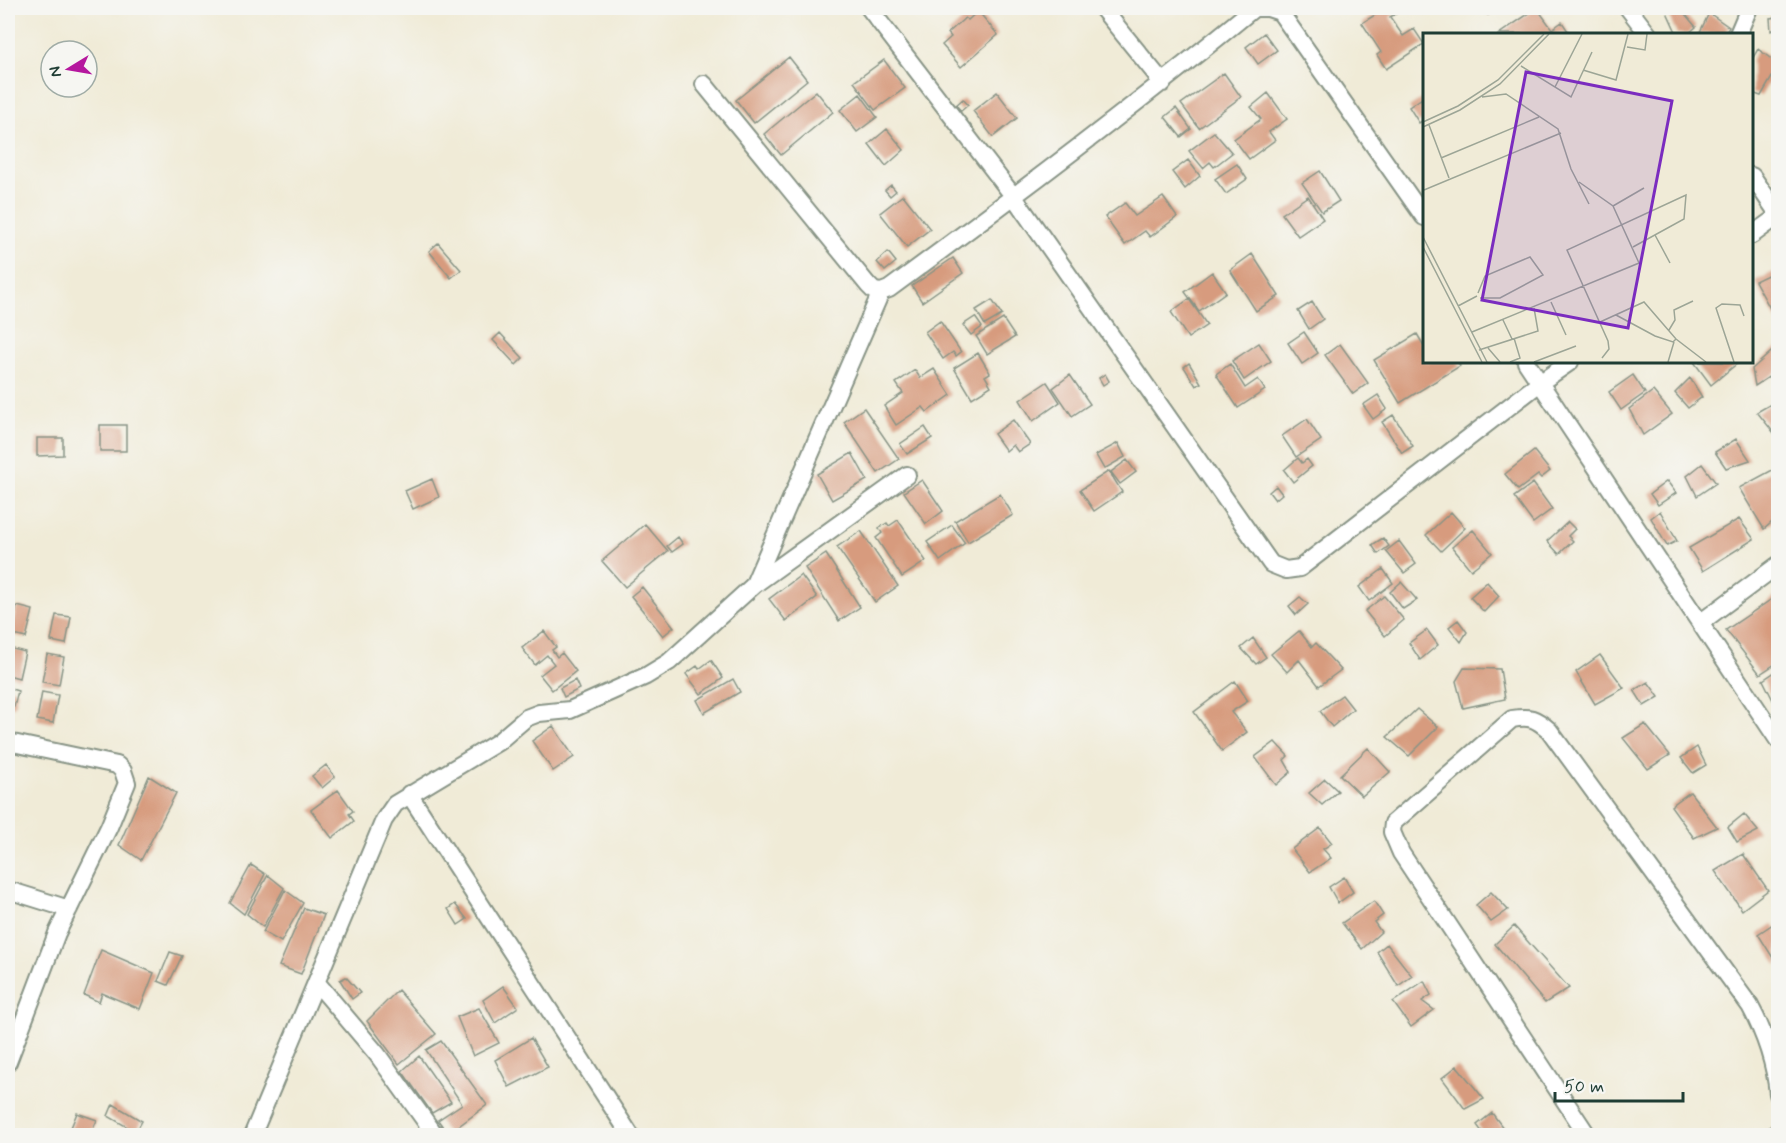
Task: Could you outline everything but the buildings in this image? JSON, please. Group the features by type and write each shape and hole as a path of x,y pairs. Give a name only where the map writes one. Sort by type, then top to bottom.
{"street":[{"path":"869,8 1014,197 1271,564 1286,570 1300,568 1569,363"},
{"path":"1102,8 1163,83"},
{"path":"704,84 868,285 874,291 881,292 889,289 1014,197 1163,83 1254,8 1267,8 1280,12 1423,214"},
{"path":"1628,8 1647,33"},
{"path":"1738,33 1749,8"},
{"path":"1753,177 1779,215 1753,234"},
{"path":"754,585 881,292"},
{"path":"1527,363 1777,735"},
{"path":"252,1136 384,820 395,804 498,742 526,718 539,713 570,710 646,676 669,662 754,585 907,475"},
{"path":"1700,623 1779,565"},
{"path":"1588,1136 1401,853 1392,832 1393,823 1512,719 1524,717 1537,720 1549,730 1750,1006 1763,1031 1776,1073 1779,1094"},
{"path":"8,742 117,765 123,771 127,783 109,827 57,933 8,1062"},
{"path":"409,794 631,1136"},
{"path":"8,890 69,909"},
{"path":"317,983 377,1054 436,1136"},
{"path":"1778,1136 1779,1131"}]}
